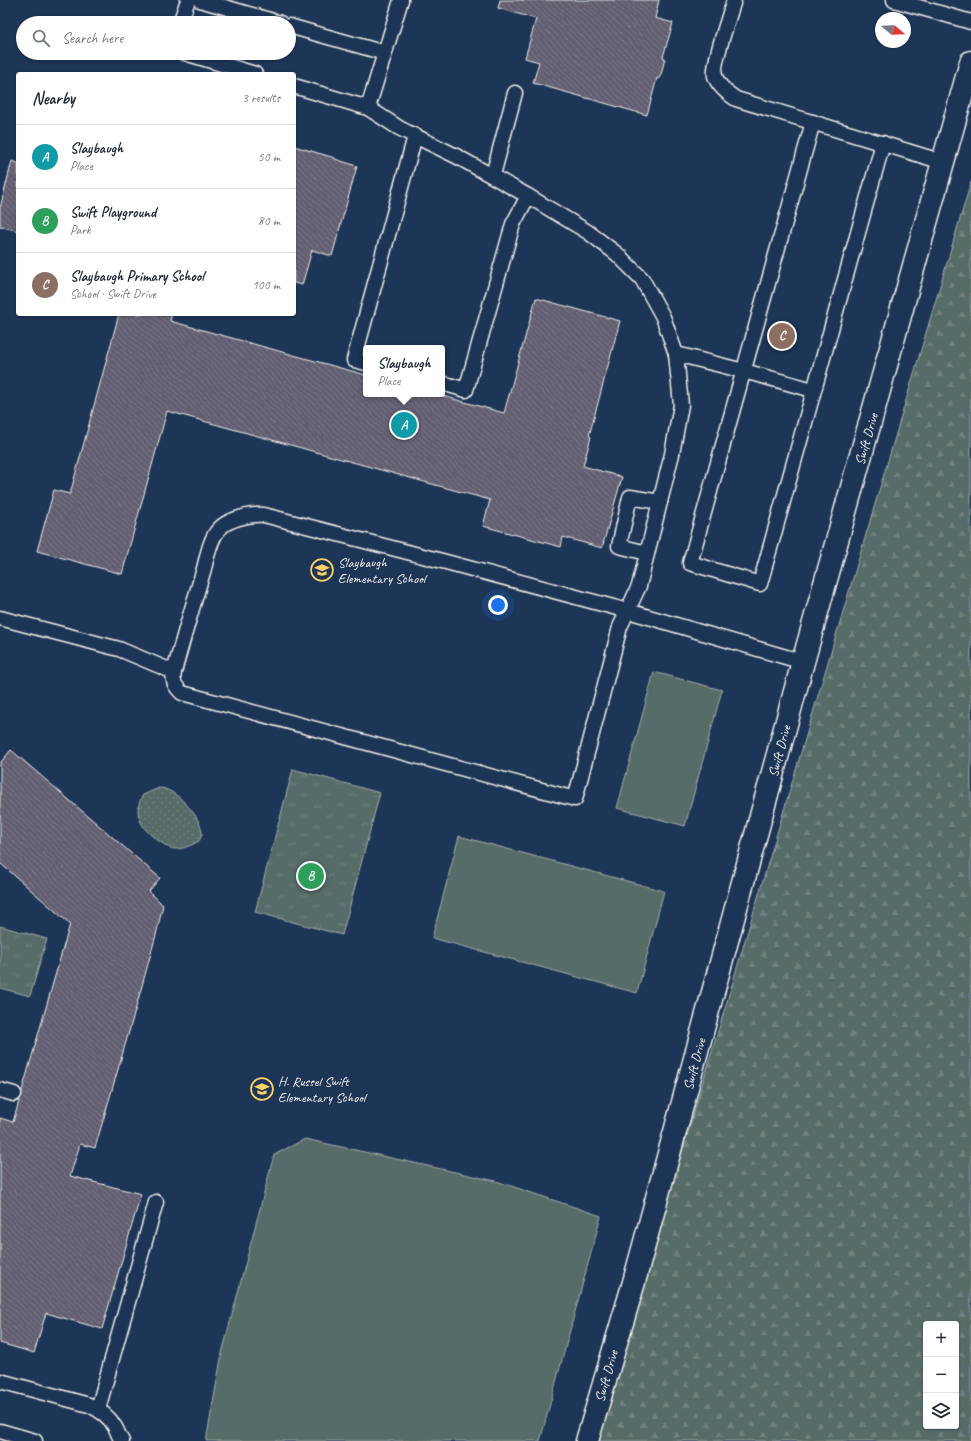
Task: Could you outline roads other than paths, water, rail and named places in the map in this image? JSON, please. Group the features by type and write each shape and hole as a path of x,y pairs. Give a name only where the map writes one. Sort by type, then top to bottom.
{"street":[{"name":"Swift Drive","path":"587,1441 636,1275 803,662 971,62"}],"lane":[{"path":"182,16 188,0"},
{"path":"200,0 256,16"},
{"path":"368,108 401,0"},
{"path":"734,0 714,70 719,84 727,93 736,99 943,162"},
{"path":"894,0 971,22"},
{"path":"296,28 385,53"},
{"path":"208,60 248,72"},
{"path":"296,87 368,108 399,128 456,156 528,196 588,232 617,254 642,279 663,317 676,354 681,405 672,454 639,586 628,611 620,627 575,799 182,693 175,687 173,681 174,672 212,542 218,530 225,524 253,514 264,515 408,552 628,611 803,662"},
{"path":"493,176 515,93"},
{"path":"813,122 690,564 760,584 882,144"},
{"path":"363,362 354,360 415,136"},
{"path":"445,385 466,390 513,224 528,196"},
{"path":"676,354 813,390"},
{"path":"647,553 619,546 630,497 660,502"},
{"path":"0,618 118,649 174,672"},
{"path":"0,1090 14,1094"},
{"path":"98,1409 156,1202"},
{"path":"0,1381 89,1405 98,1409 107,1415 115,1426 122,1441"},
{"path":"0,1431 35,1441"}],"place":[{"name":"Slaybaugh Primary School","path":"782,336"},
{"name":"Slaybaugh","path":"404,425"},
{"name":"Slaybaugh Elementary School","path":"322,570"},
{"name":"Swift Playground","path":"311,876"},
{"name":"H. Russel Swift Elementary School","path":"262,1089"}]}
